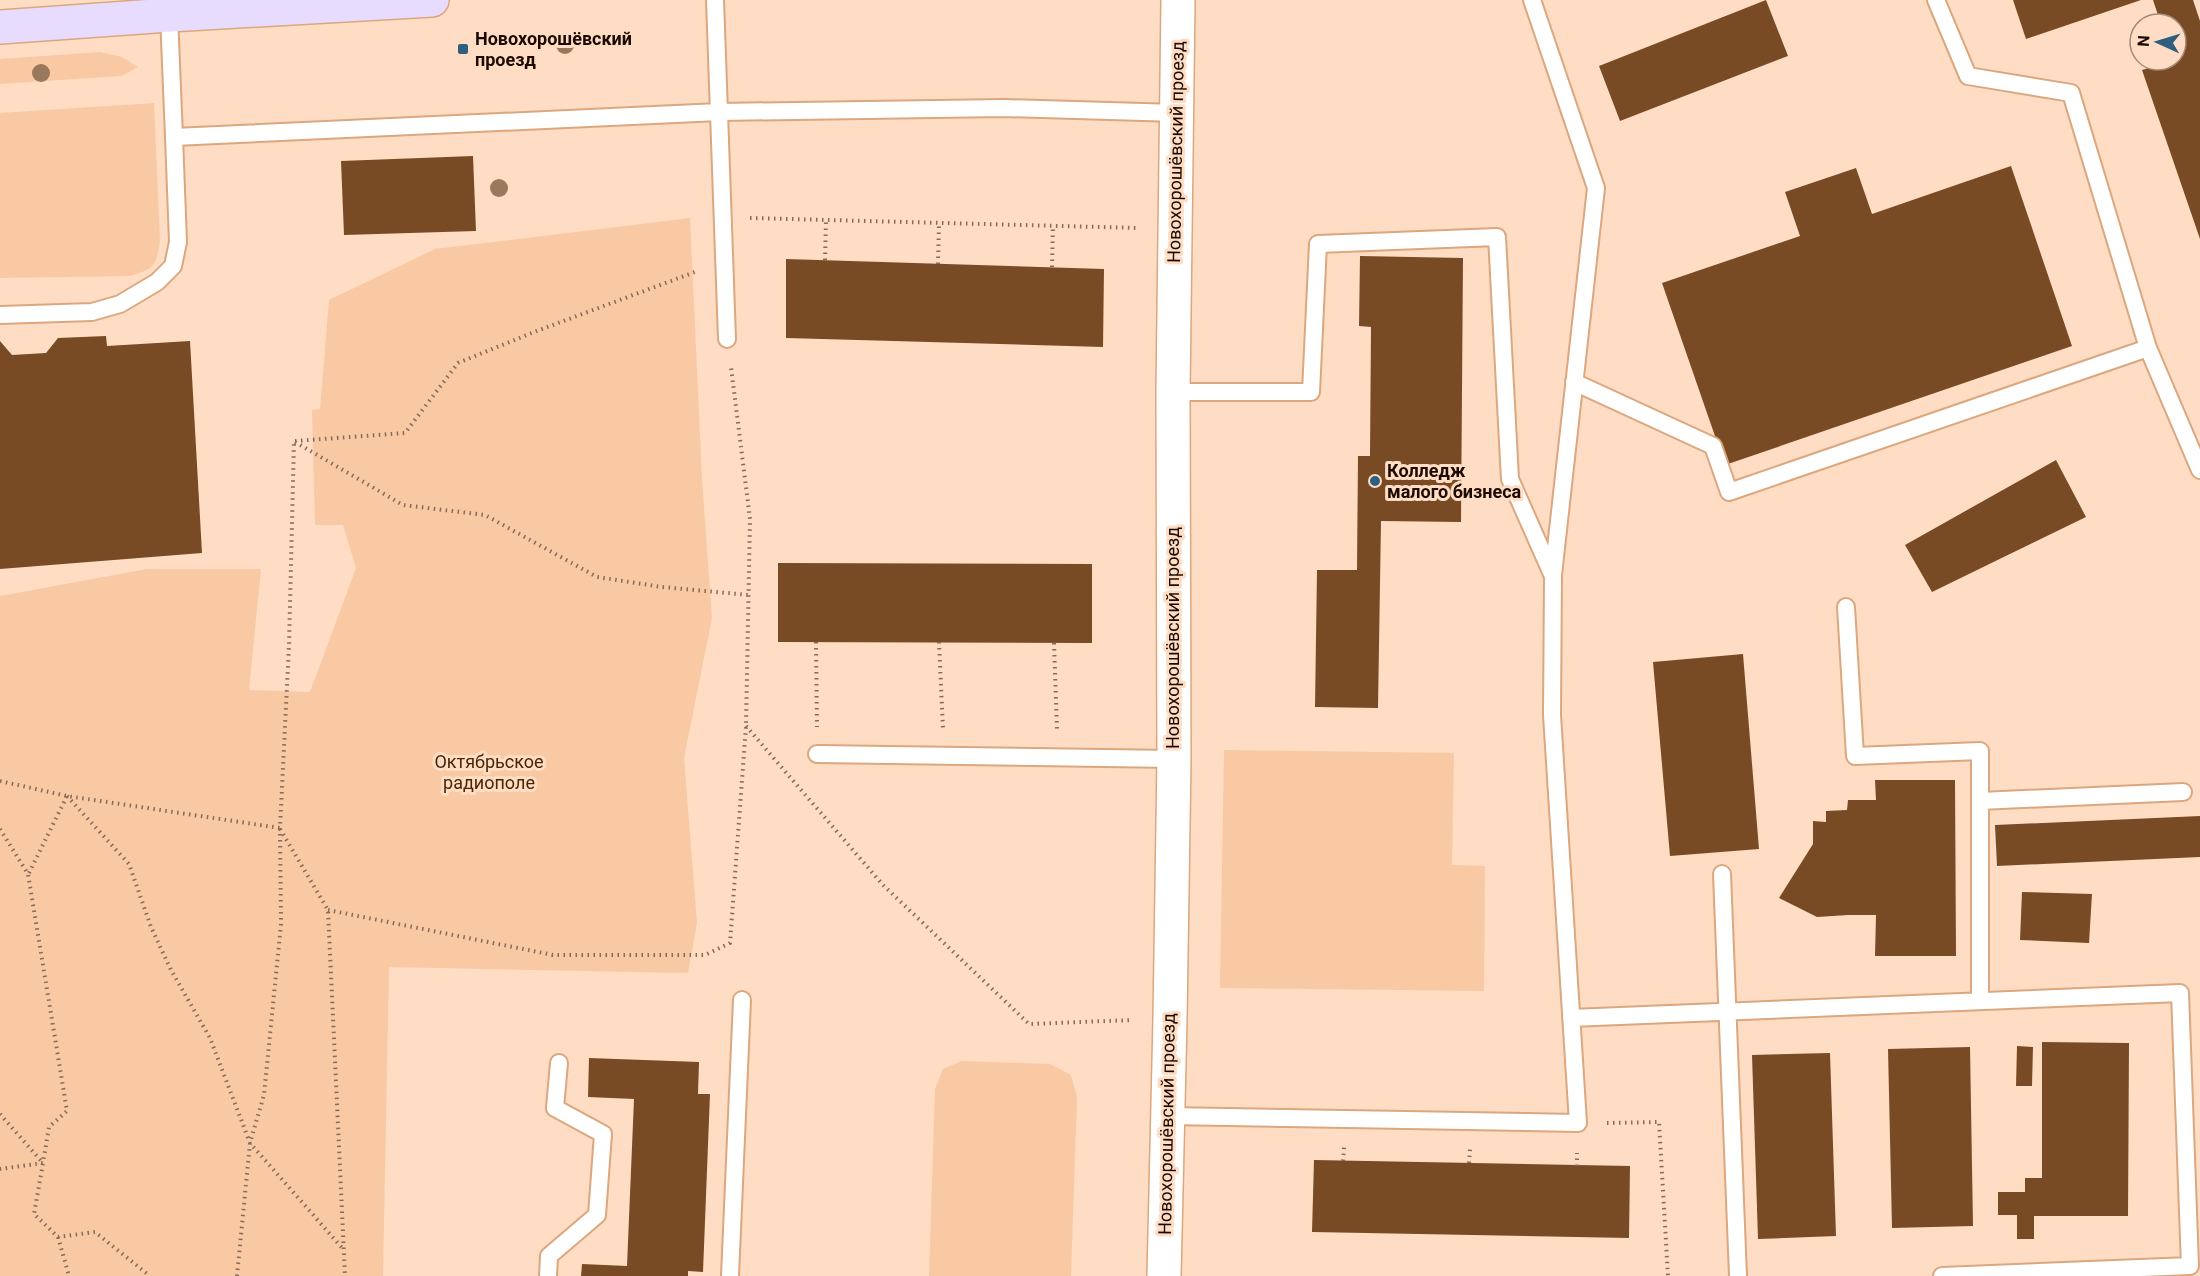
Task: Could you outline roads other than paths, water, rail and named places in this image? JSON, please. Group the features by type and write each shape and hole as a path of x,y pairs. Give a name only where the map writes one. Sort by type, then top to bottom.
{"street":[{"path":"0,27 432,0"},
{"name":"Новохорошёвский проезд","path":"1164,1276 1174,759 1173,392 1178,0"}],"lane":[{"path":"715,0 727,339"},
{"path":"1167,1116 1578,1124 1552,715 1552,575 1596,188 1532,0"},
{"path":"1936,0 1968,76 2071,93 2148,348 2200,470"},
{"path":"0,315 92,312 120,304 157,282 173,266 178,242 169,15"},
{"path":"174,137 719,112 1004,108 1177,113"},
{"path":"1173,392 1311,392 1318,244 1497,237 1510,479 1552,575"},
{"path":"1574,382 1713,446 1729,492 2148,348"},
{"path":"1846,608 1855,756 1980,751 1980,1001"},
{"path":"817,754 1174,759"},
{"path":"1980,801 2183,792"},
{"path":"1722,874 1738,1276"},
{"path":"1571,1018 2180,993 2190,1266 1942,1276"},
{"path":"730,1276 742,1000"},
{"path":"548,1276 549,1256 597,1215 603,1134 555,1108 559,1063"}],"place":[{"name":"Новохорошёвский проезд","path":"463,49"},
{"name":"Колледж малого бизнеса","path":"1375,481"}],"park label":[{"name":"Октябрьское радиополе","path":"489,772"}]}
